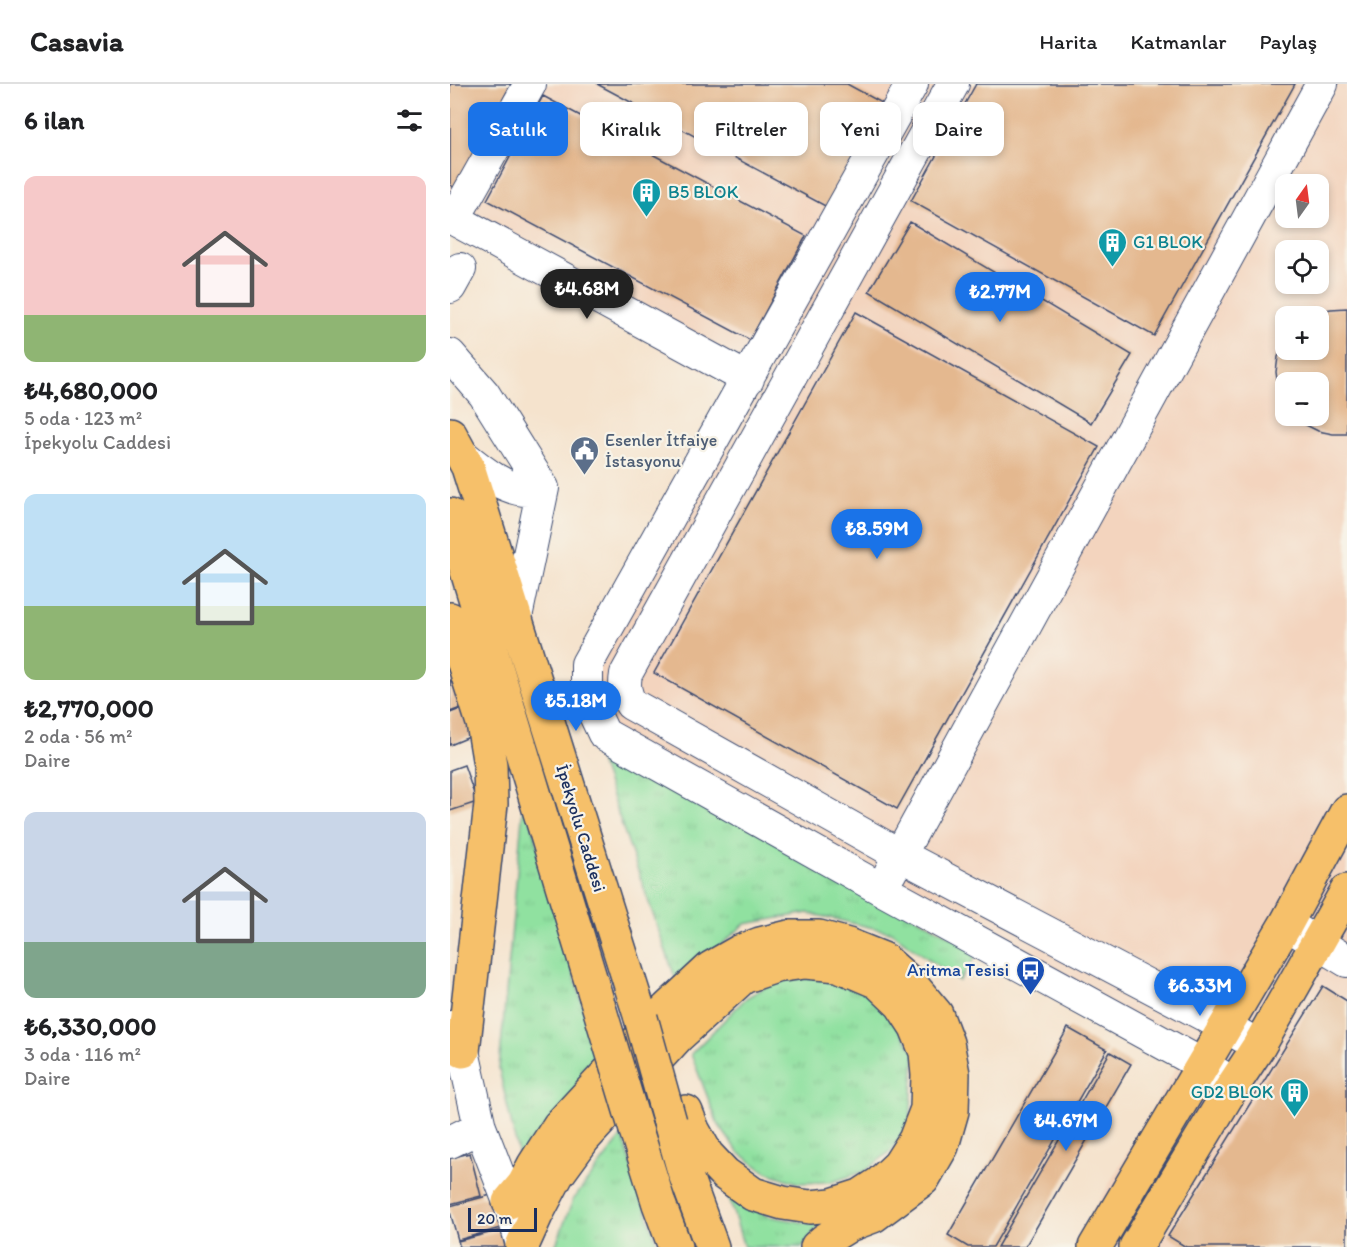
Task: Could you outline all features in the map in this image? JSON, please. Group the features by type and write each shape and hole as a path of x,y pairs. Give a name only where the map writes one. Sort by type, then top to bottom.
{"main road":[{"name":"İpekyolu Caddesi","path":"455,444 468,467 640,1018 663,1053 677,1087 678,1117"},
{"name":"İpekyolu Caddesi","path":"450,515 636,1130 675,1247"},
{"path":"450,619 483,723 490,765 491,804 457,1039"},
{"path":"1347,811 1286,924 1102,1235 1142,1245 1347,891"},
{"path":"509,1202 524,1184 559,1126 668,1008 711,968 739,952 760,944 789,937 819,938 848,945 883,959 910,983 936,1014 947,1043 953,1074 952,1111 942,1146 923,1179 873,1216 849,1225 817,1247"},
{"path":"523,1246 557,1175 584,1138 677,1036 743,977 776,966 805,962 838,965 878,982 901,1004 916,1027 926,1052 927,1109 915,1140 899,1165 880,1183 860,1196 832,1205 810,1207 783,1203 753,1194 725,1174 707,1155 693,1130 678,1117"},
{"path":"678,1117 684,1171 712,1247"}],"street":[{"path":"530,84 452,218 748,379"},
{"path":"882,889 1322,84"},
{"path":"1234,1084 604,734 587,698 587,664 748,379 908,85 947,95 626,674 626,695 631,704 900,855 1259,1046"},
{"path":"450,355 484,394 543,488 516,617"},
{"path":"455,444 483,472 512,487 528,490 543,488"},
{"path":"1286,924 1347,961"},
{"path":"457,1039 480,1127 523,1246"},
{"path":"450,1142 480,1127"}],"shaded area":[{"path":"450,84 1347,84 1347,1247 1073,1247 1179,1063 592,739 573,665 731,386 450,234"}],"green space":[{"path":"592,739 979,952 959,981 891,932 808,913 745,924 677,983"},
{"path":"524,796 598,1060 521,1166 499,1069"},
{"path":"811,974 846,979 877,995 915,1053 910,1121 892,1150 865,1171 832,1182 798,1183 766,1172 738,1152 718,1124 691,1054 746,998 776,981"},
{"path":"622,1136 658,1247 555,1247 573,1200"},
{"path":"727,1192 767,1216 819,1225 802,1247 744,1247"}],"building":[{"path":"450,84 511,84 501,102 468,102 468,156 472,156 455,188 450,185"},
{"path":"597,84 847,84 880,102 820,102 820,156 856,156 829,208 732,156 808,156 808,102 694,102 694,136 682,129 682,102 631,102"},
{"name":"G1 BLOK","path":"976,84 1295,84 1154,336 911,201 936,156 1004,156 1004,102 966,102"},
{"name":"B5 BLOK","path":"543,96 554,102 540,102"},
{"name":"B5 BLOK","path":"568,109 580,116 580,156 656,156 806,236 750,340 487,200 511,156 568,156"},
{"path":"910,222 1132,355 1091,423 869,291"},
{"path":"1347,308 1347,434 1318,431 1308,426 1329,426 1329,372 1276,372 1278,360 1329,360 1329,309"},
{"path":"856,312 1099,447 897,809 654,673"},
{"path":"453,680 463,707 450,712 450,681"},
{"path":"463,708 474,735 450,745 450,713"},
{"path":"464,765 477,802 450,811 450,770"},
{"name":"GD2 BLOK","path":"1323,986 1347,1001 1347,1247 1186,1247 1168,1236"},
{"path":"1068,1028 1107,1050 993,1247 968,1247 948,1235"},
{"path":"1110,1052 1131,1064 1025,1247 997,1247"},
{"path":"470,1153 481,1196 450,1204 450,1158"},
{"path":"491,1195 500,1228 458,1240 450,1206"},
{"path":"501,1230 505,1247 460,1247 458,1241"}],"place":[{"name":"B5 BLOK","path":"647,218"},
{"name":"G1 BLOK","path":"1112,268"},
{"name":"Esenler İtfaiye İstasyonu","path":"584,476"},
{"name":"Aritma Tesisi","path":"1030,996"},
{"name":"GD2 BLOK","path":"1294,1118"}]}
